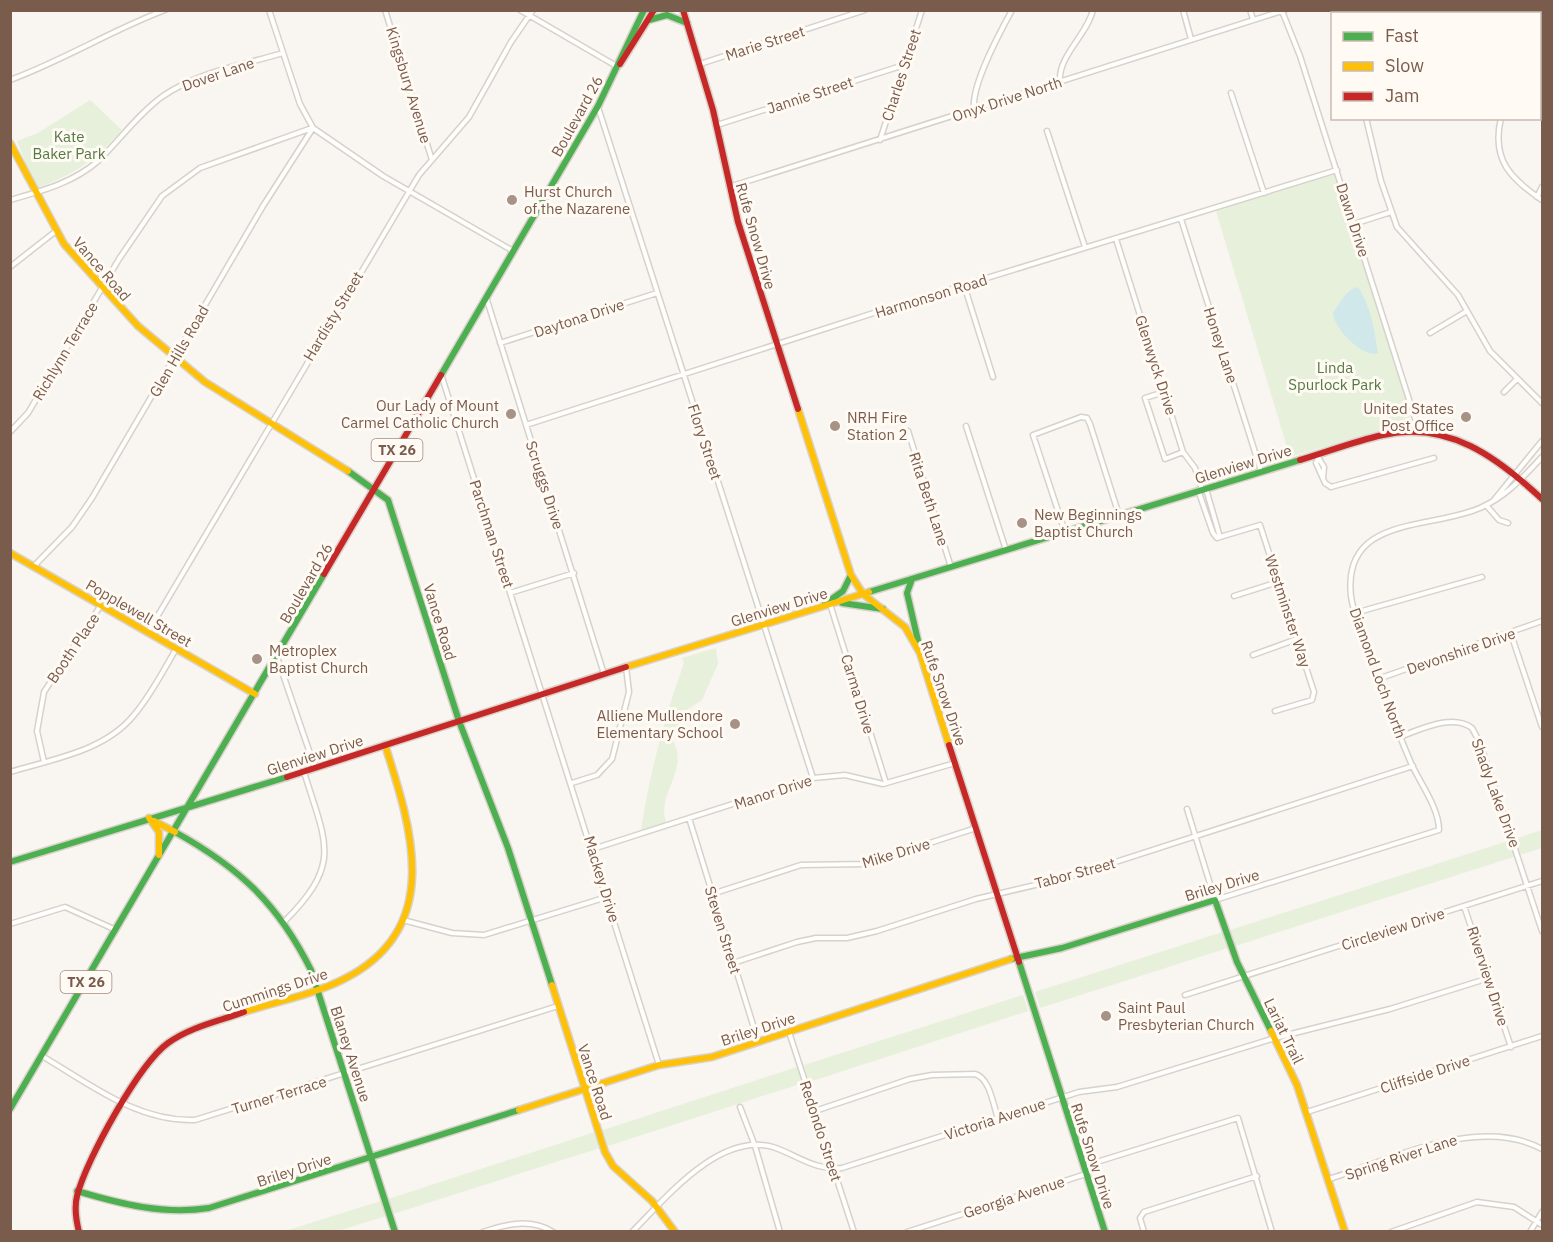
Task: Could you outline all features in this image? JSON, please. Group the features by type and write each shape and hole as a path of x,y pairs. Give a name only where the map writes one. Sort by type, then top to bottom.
{"main road":[{"name":"Boulevard 26","path":"618,67 627,40 644,10"},
{"name":"Boulevard 26","path":"10,1109 159,855 175,832 598,106 618,67 654,10"},
{"name":"Rufe Snow Drive","path":"683,10 717,125 729,187 851,575 863,594 904,627 920,653 1105,1232"},
{"path":"648,21 667,15 687,23"},
{"name":"Vance Road","path":"10,143 56,231 102,288 174,359 205,382 386,496 392,508 459,722 498,819 609,1160 657,1208 675,1232"},
{"name":"Glenview Drive","path":"10,862 304,772 626,667 1385,434 1419,431 1450,435 1491,454 1542,499"},
{"name":"Popplewell Street","path":"10,553 255,694"},
{"path":"817,609 843,591 851,575"},
{"path":"912,579 907,593 920,653"},
{"path":"837,602 883,609"},
{"name":"Cummings Drive","path":"79,1232 75,1203 77,1191 91,1161 154,1056 169,1042 192,1030 317,990 354,974 378,957 390,943 402,920 412,892 415,848 385,746"},
{"path":"149,818 158,828 159,855"},
{"name":"Blaney Avenue","path":"149,818 211,851 245,876 263,893 301,948 317,990 395,1232"},
{"name":"Briley Drive","path":"77,1191 140,1207 199,1210 372,1158 659,1065 712,1057 1017,957 1062,948 1215,900"},
{"name":"Lariat Trail","path":"1215,900 1244,976 1308,1112 1345,1232"}],"street":[{"path":"10,80 63,59 138,20 165,10"},
{"path":"269,10 300,104 313,128 408,192 513,251"},
{"name":"Kingsbury Avenue","path":"385,10 432,160"},
{"path":"520,10 618,67"},
{"name":"Hardisty Street","path":"148,632 408,192 469,117 511,42 533,10"},
{"name":"Marie Street","path":"700,64 866,10"},
{"name":"Charles Street","path":"880,140 922,10"},
{"path":"974,109 975,94 995,42 1012,10"},
{"path":"1060,81 1060,69 1083,34 1094,10"},
{"path":"1183,10 1191,39"},
{"path":"1250,10 1253,19"},
{"name":"Onyx Drive North","path":"729,187 1284,11"},
{"name":"Dawn Drive","path":"1284,11 1337,170 1419,431"},
{"name":"Dover Lane","path":"10,200 68,180 87,169 147,110 174,90 201,77 283,53"},
{"name":"Jannie Street","path":"717,125 904,65"},
{"path":"1231,93 1264,193"},
{"name":"Flory Street","path":"598,106 813,778"},
{"path":"1367,120 1390,212 1405,238 1458,296 1490,351 1542,403"},
{"path":"1502,120 1498,141 1508,170 1515,181 1542,200"},
{"name":"Richlynn Terrace","path":"10,432 28,414 149,212 175,184 200,168 223,158 313,128"},
{"name":"Glen Hills Road","path":"34,566 72,528 92,498 263,206 313,128"},
{"path":"1047,131 1085,248"},
{"name":"Harmonson Road","path":"526,425 964,285 1337,170"},
{"path":"1537,197 1542,187"},
{"path":"1354,225 1390,212"},
{"name":"Honey Lane","path":"1181,219 1262,471"},
{"path":"10,267 56,231"},
{"name":"Glenwyck Drive","path":"1116,239 1183,452 1195,468 1220,537"},
{"path":"964,285 993,377"},
{"name":"Daytona Drive","path":"500,343 657,293"},
{"name":"Scruggs Drive","path":"486,297 604,674"},
{"path":"1430,333 1467,311"},
{"name":"Parchman Street","path":"441,374 542,694"},
{"path":"1504,392 1517,379"},
{"path":"1164,392 1145,398 1165,459 1183,452"},
{"path":"1065,532 1033,435 1087,418 1119,515"},
{"path":"966,426 1006,550"},
{"name":"Rita Beth Lane","path":"908,430 951,567"},
{"name":"Diamond Loch North","path":"1494,501 1514,473 1542,441"},
{"path":"1317,456 1324,467 1323,478 1331,487 1434,458"},
{"name":"Diamond Loch North","path":"1439,826 1400,737 1355,613 1350,585 1352,569 1362,549 1372,539 1390,531 1467,513 1503,497 1542,456"},
{"name":"Glenwyck Drive","path":"1202,489 1213,533 1217,538 1220,537"},
{"path":"1486,505 1499,520 1508,522"},
{"name":"Westminster Way","path":"1220,537 1260,525 1297,639 1315,697 1275,711"},
{"path":"510,593 574,573"},
{"path":"1355,613 1482,577"},
{"path":"1234,596 1278,582"},
{"name":"Carma Drive","path":"830,604 886,783"},
{"name":"Booth Place","path":"44,762 37,731 44,692 101,605"},
{"name":"Devonshire Drive","path":"1378,679 1511,634 1542,621"},
{"path":"1511,634 1542,727"},
{"path":"1253,655 1297,639"},
{"path":"10,772 92,747 117,731 136,713 177,648"},
{"path":"277,657 315,768"},
{"path":"572,783 597,775 612,759 629,692 626,667"},
{"name":"Mackey Drive","path":"542,694 593,849 659,1065"},
{"name":"Shady Lake Drive","path":"1400,737 1443,723 1463,723 1472,728 1480,743 1542,931"},
{"name":"Manor Drive","path":"593,849 813,778 845,775 886,783 955,763"},
{"name":"Tabor Street","path":"733,963 797,942 816,938 847,938 877,931 996,894 1069,877 1196,838 1413,766"},
{"path":"284,922 311,893 318,882 324,862 325,845 304,772"},
{"name":"Lariat Trail","path":"1187,809 1215,900"},
{"name":"Steven Street","path":"689,819 758,1041"},
{"name":"Briley Drive","path":"1215,900 1439,830 1439,826"},
{"name":"Mike Drive","path":"712,894 801,865 865,864 976,828"},
{"name":"Circleview Drive","path":"1185,995 1542,881"},
{"path":"402,920 426,928 472,935 493,933 607,897"},
{"name":"Riverview Drive","path":"1464,906 1511,1047"},
{"path":"10,924 65,907 117,930"},
{"name":"Victoria Avenue","path":"834,1169 1062,1097 1117,1087 1275,1038 1390,1010 1489,978"},
{"name":"Turner Terrace","path":"42,1056 124,1104 150,1116 195,1120 345,1075 558,1006"},
{"name":"Redondo Street","path":"789,1031 854,1232"},
{"name":"Cliffside Drive","path":"1308,1112 1542,1036"},
{"path":"815,1111 910,1079 932,1075 975,1074 981,1076 986,1083 998,1118"},
{"path":"740,1107 755,1146 780,1232"},
{"path":"1084,1166 1238,1118 1272,1232"},
{"name":"Spring River Lane","path":"1329,1179 1457,1138 1473,1135 1519,1138 1542,1149"},
{"path":"632,1232 708,1161 730,1151 769,1146 821,1168 834,1169"},
{"name":"Georgia Avenue","path":"907,1232 1086,1174"},
{"path":"1144,1232 1141,1215 1257,1176"},
{"path":"1391,1232 1477,1202 1514,1207 1542,1226"},
{"path":"1530,1232 1542,1212"},
{"path":"483,1232 524,1223 541,1226 553,1232"}],"green space":[{"name":"Kate Baker Park","path":"90,100 122,130 83,165 61,178 36,188 17,141 38,133"},
{"name":"Linda Spurlock Park","path":"1335,174 1405,384 1411,427 1381,430 1290,457 1216,211"},
{"path":"716,648 718,664 702,700 688,709 672,739 677,750 678,761 665,801 666,822 641,830 658,745 684,663 682,658"},
{"path":"1542,830 1542,848 1235,946 1230,930"},
{"path":"1223,932 1228,948 1040,1008 1035,992"},
{"path":"1023,995 1028,1011 809,1082 804,1065"},
{"path":"797,1067 803,1083 608,1146 603,1130"},
{"path":"595,1132 600,1148 393,1214 388,1199"},
{"path":"381,1201 386,1216 338,1231 285,1231"}],"water":[{"path":"1358,287 1369,310 1378,353 1372,354 1357,347 1343,333 1334,319 1333,313 1341,301 1350,291"}],"traffic: fast":[{"path":"441,375 598,106 644,10"},
{"path":"649,20 667,15 687,23"},
{"path":"869,592 1300,460"},
{"path":"348,471 388,500 459,721 508,848 552,985"},
{"path":"10,1109 324,574"},
{"path":"825,604 843,591 850,577"},
{"path":"912,579 907,593 919,645"},
{"path":"842,603 883,609"},
{"path":"10,862 287,777"},
{"path":"175,832 219,859 255,890 285,926 311,970 395,1232"},
{"path":"1011,959 1062,948 1215,900 1237,962 1271,1031"},
{"path":"1019,962 1105,1232"},
{"path":"77,1191 142,1207 175,1210 209,1208 519,1110"}],"traffic: slow":[{"path":"10,143 64,244 138,326 205,382 348,471"},
{"path":"798,409 851,575 863,594 905,627 920,653 949,745"},
{"path":"10,553 255,694"},
{"path":"626,667 869,592"},
{"path":"244,1012 308,993 344,979 376,958 396,933 408,905 412,875 410,843 404,810 385,745"},
{"path":"149,818 159,832 159,855"},
{"path":"154,821 175,832"},
{"path":"519,1110 659,1065 712,1057 1011,959"},
{"path":"552,985 605,1152 613,1166 652,1201 675,1232"},
{"path":"1271,1031 1297,1085 1345,1232"}],"traffic: jam":[{"path":"620,64 654,10"},
{"path":"683,10 713,110 738,222 798,409"},
{"path":"324,574 441,375"},
{"path":"1300,460 1383,435 1407,432 1429,433 1450,438 1489,457 1542,499"},
{"path":"287,777 626,667"},
{"path":"949,745 1019,962"},
{"path":"79,1232 76,1205 82,1180 102,1137 143,1071 156,1054 177,1037 244,1012"}],"place":[{"name":"Hurst Church of the Nazarene","path":"512,200"},
{"name":"Our Lady of Mount Carmel Catholic Church","path":"511,414"},
{"name":"United States Post Office","path":"1466,417"},
{"name":"NRH Fire Station 2","path":"835,426"},
{"name":"New Beginnings Baptist Church","path":"1022,523"},
{"name":"Metroplex Baptist Church","path":"257,659"},
{"name":"Alliene Mullendore Elementary School","path":"735,724"},
{"name":"Saint Paul Presbyterian Church","path":"1106,1016"}]}
